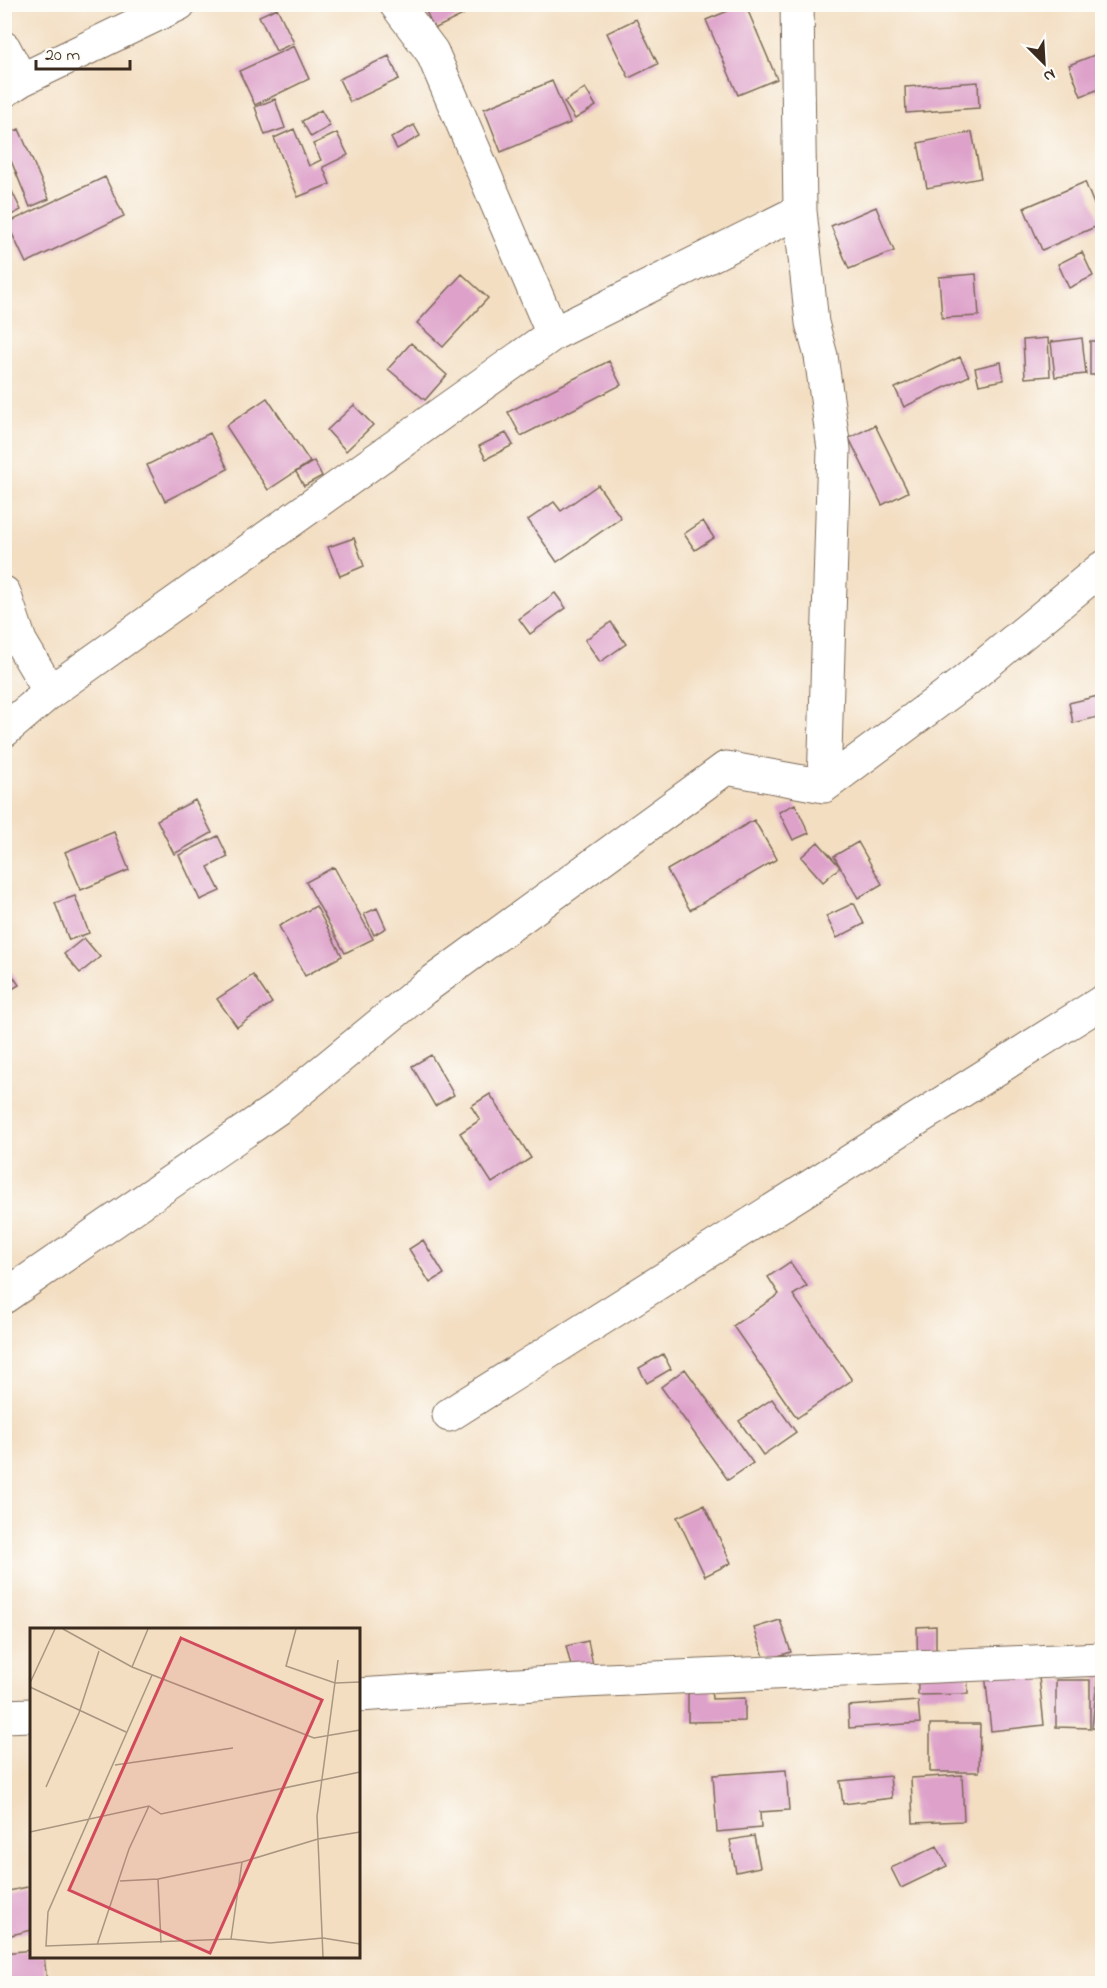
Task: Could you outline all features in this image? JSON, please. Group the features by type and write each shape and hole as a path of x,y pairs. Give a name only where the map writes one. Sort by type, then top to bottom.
{"street":[{"path":"4,48 13,85 179,4"},
{"path":"396,4 432,52 553,334"},
{"path":"797,4 800,212 812,323 821,356 834,449 825,786"},
{"path":"4,731 51,692 553,334 800,212"},
{"path":"4,1297 278,1108 423,988 726,768 825,786 964,682 1102,568"},
{"path":"4,593 20,641 51,692"},
{"path":"449,1415 1102,1002"},
{"path":"360,1695 595,1680 1102,1659"},
{"path":"4,1716 30,1715"}],"building":[{"path":"423,4 458,4 463,15 434,29"},
{"path":"745,4 777,79 738,95 706,20"},
{"path":"277,8 294,43 276,51 259,16"},
{"path":"636,19 658,64 629,78 607,33"},
{"path":"294,46 309,79 255,105 239,71"},
{"path":"1102,52 1102,88 1081,96 1069,65"},
{"path":"389,56 399,79 350,102 339,79"},
{"path":"552,81 570,123 501,152 484,109"},
{"path":"978,82 979,108 906,113 905,87"},
{"path":"585,88 596,106 575,119 564,102"},
{"path":"275,99 285,128 265,135 255,107"},
{"path":"321,110 330,126 311,137 302,121"},
{"path":"414,125 420,136 397,149 391,138"},
{"path":"19,129 49,199 30,207 5,146 5,135"},
{"path":"294,129 309,166 321,160 313,144 337,133 348,155 323,167 330,184 298,197 274,138"},
{"path":"972,132 981,178 927,188 918,143"},
{"path":"4,175 21,210 4,219"},
{"path":"105,177 124,216 26,263 7,223"},
{"path":"1085,182 1102,224 1042,250 1024,208"},
{"path":"876,207 894,251 849,269 831,226"},
{"path":"1082,252 1093,276 1069,288 1058,264"},
{"path":"462,274 488,298 443,347 417,323"},
{"path":"976,274 979,316 942,318 939,277"},
{"path":"1048,338 1050,376 1025,378 1023,340"},
{"path":"1082,338 1086,374 1055,377 1051,342"},
{"path":"1090,341 1102,341 1102,375 1090,375"},
{"path":"411,343 447,375 425,400 388,369"},
{"path":"960,357 969,376 904,407 895,388"},
{"path":"609,361 621,385 521,436 508,412"},
{"path":"1001,362 1004,380 979,385 975,368"},
{"path":"267,398 310,462 268,490 226,426"},
{"path":"354,405 373,425 346,451 327,430"},
{"path":"875,425 908,492 882,505 849,438"},
{"path":"210,433 228,469 165,501 147,465"},
{"path":"506,433 513,445 486,459 479,446"},
{"path":"314,461 322,476 304,486 296,472"},
{"path":"598,485 621,518 557,562 528,520 554,502 561,511"},
{"path":"703,521 714,538 695,550 684,534"},
{"path":"354,538 364,566 340,576 328,547"},
{"path":"555,593 566,608 530,634 519,619"},
{"path":"611,622 626,644 600,662 585,640"},
{"path":"1102,695 1102,716 1073,723 1069,703"},
{"path":"195,800 212,833 174,854 157,820"},
{"path":"795,804 809,833 793,840 779,812"},
{"path":"754,820 777,859 690,910 667,870"},
{"path":"114,832 129,870 81,890 65,852"},
{"path":"218,836 228,857 208,867 220,891 200,900 179,855"},
{"path":"818,842 840,867 823,882 801,857"},
{"path":"858,842 882,884 858,898 834,856"},
{"path":"334,867 373,939 345,953 306,882"},
{"path":"75,896 89,933 69,940 55,903"},
{"path":"854,903 864,924 837,938 826,916"},
{"path":"316,906 342,956 305,976 279,926"},
{"path":"377,908 386,928 374,935 364,914"},
{"path":"84,938 100,957 80,973 64,954"},
{"path":"4,963 19,985 4,994"},
{"path":"253,975 272,1003 237,1027 217,999"},
{"path":"431,1055 454,1095 435,1106 412,1066"},
{"path":"490,1094 531,1158 492,1183 460,1133 480,1120 471,1106"},
{"path":"423,1240 444,1274 430,1283 409,1249"},
{"path":"790,1262 807,1286 793,1295 852,1380 797,1418 733,1326 779,1294 768,1277"},
{"path":"663,1354 671,1369 647,1383 639,1368"},
{"path":"685,1369 753,1463 728,1480 661,1387"},
{"path":"772,1399 796,1432 763,1455 739,1421"},
{"path":"704,1505 731,1563 705,1576 677,1517"},
{"path":"780,1620 791,1652 765,1660 754,1628"},
{"path":"936,1626 936,1651 967,1650 968,1694 918,1695 917,1627"},
{"path":"588,1641 593,1665 572,1670 566,1646"},
{"path":"1100,1652 1102,1652 1102,1729 1092,1728"},
{"path":"1037,1658 1044,1725 991,1731 984,1663"},
{"path":"1056,1680 1090,1680 1090,1728 1056,1727"},
{"path":"688,1688 711,1688 712,1699 745,1698 745,1721 688,1722"},
{"path":"918,1701 920,1723 849,1728 848,1706"},
{"path":"930,1724 980,1724 979,1772 930,1772"},
{"path":"786,1770 789,1810 760,1812 761,1828 717,1832 713,1775"},
{"path":"962,1775 964,1821 913,1823 911,1778"},
{"path":"890,1776 892,1798 843,1804 840,1781"},
{"path":"754,1836 760,1867 736,1872 730,1840"},
{"path":"937,1846 947,1866 901,1888 891,1868"},
{"path":"30,1886 30,1930 7,1936 4,1892"},
{"path":"30,1950 30,1958 44,1958 47,1982 4,1984 4,1953"},
{"path":"1102,1978 1102,1984 1055,1984 1055,1982"}]}
